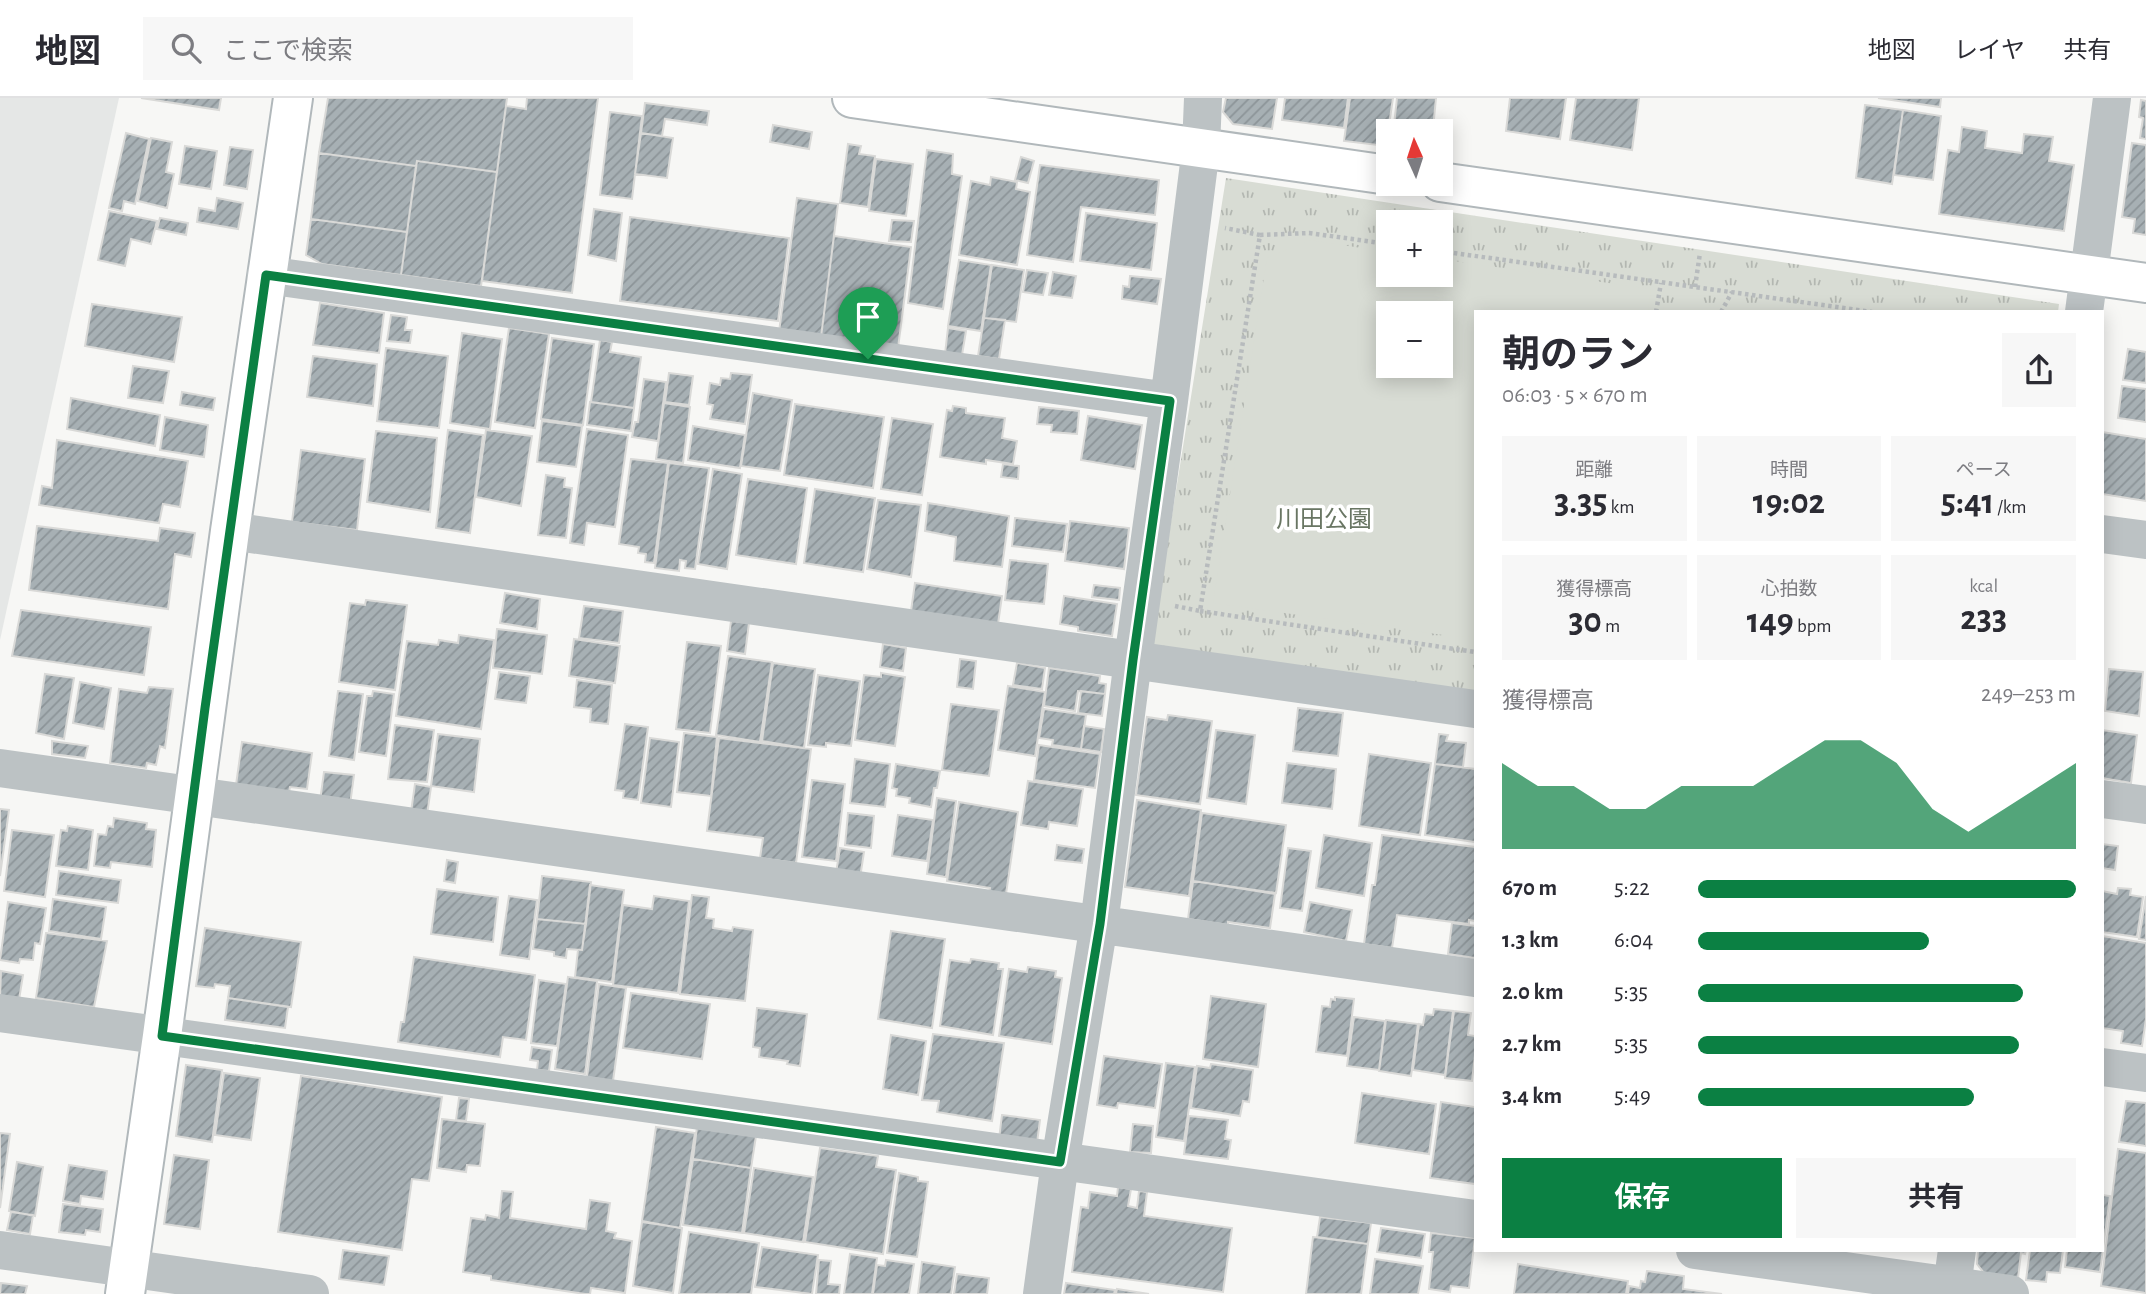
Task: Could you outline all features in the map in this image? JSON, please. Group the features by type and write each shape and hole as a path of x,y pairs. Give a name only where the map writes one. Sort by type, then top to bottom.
{"street":[{"path":"127,1281 230,531 293,98"},
{"path":"852,98 1376,173"},
{"path":"1042,1294 1060,1162 1100,924 1133,660 1170,401 1201,148 1203,98"},
{"path":"2086,293 2112,98"},
{"path":"1453,184 2086,293 2146,283"},
{"path":"266,275 1170,401"},
{"path":"230,531 1474,709"},
{"path":"2104,534 2146,540"},
{"path":"0,768 1474,978"},
{"path":"2104,799 2146,805"},
{"path":"0,1013 1474,1219"},
{"path":"2104,1067 2146,1073"},
{"path":"0,1250 127,1281 310,1294"},
{"path":"1715,1252 1953,1276 2010,1294"}],"path":[{"path":"1214,226 1260,235 1309,233 1376,242"},
{"path":"1200,611 1260,235"},
{"path":"1695,287 1701,245"},
{"path":"1453,253 1858,310"},
{"path":"1656,310 1661,283"},
{"path":"1722,310 1732,292"},
{"path":"1174,606 1474,652"}],"shaded area":[{"path":"0,98 119,98 0,640"}],"green space":[{"name":"川田公園","path":"1226,178 1438,210 1376,210 1376,287 1453,287 1453,212 2059,304 2058,310 1474,310 1474,699 1150,653"},
{"path":"1309,240 1376,250 1376,287 1453,287 1453,261 1651,289 1648,310 1474,310 1474,637 1213,603 1267,258"}],"building":[{"path":"141,98 221,98 219,110"},
{"path":"328,98 507,98 497,172 417,161 416,166 319,153"},
{"path":"527,98 598,98 572,293 482,281 506,106 526,109"},
{"path":"1226,98 1277,98 1272,129 1233,124 1223,112"},
{"path":"1285,98 1348,98 1344,128 1282,120"},
{"path":"1350,98 1393,98 1390,119 1376,119 1376,145 1344,141"},
{"path":"1397,98 1436,98 1434,119 1395,119"},
{"path":"1510,98 1566,98 1560,139 1506,131"},
{"path":"1576,98 1639,98 1632,150 1570,140"},
{"path":"1878,98 1941,98 1940,107"},
{"path":"2141,100 2146,101 2146,139 2140,138 2143,118 2139,117"},
{"path":"645,103 709,111 707,125 665,119 662,136 641,133"},
{"path":"1865,105 1903,110 1892,184 1856,178"},
{"path":"1903,110 1941,116 1933,180 1894,175"},
{"path":"610,112 642,116 632,199 600,195"},
{"path":"773,125 812,132 809,149 770,142"},
{"path":"1962,127 1987,131 1985,148 2022,153 2024,134 2053,137 2049,161 2074,165 2064,231 1939,214 1948,150 1959,152"},
{"path":"126,133 149,139 135,204 124,201 122,211 109,208"},
{"path":"641,133 673,138 667,178 635,174"},
{"path":"151,138 172,142 166,172 174,174 167,208 138,201"},
{"path":"2132,143 2146,145 2146,235 2133,233 2135,219 2122,217"},
{"path":"848,144 861,146 859,154 875,156 868,207 840,203"},
{"path":"185,146 217,151 211,189 179,184"},
{"path":"230,147 253,150 247,189 224,185"},
{"path":"927,150 953,154 952,174 962,176 943,309 908,303"},
{"path":"319,153 416,166 407,232 311,219"},
{"path":"1021,157 1034,161 1028,183 1015,180"},
{"path":"876,159 913,164 906,216 869,211"},
{"path":"417,161 497,172 481,286 401,275"},
{"path":"1040,165 1159,180 1155,215 1081,207 1073,262 1027,255"},
{"path":"991,177 1017,182 1016,189 1030,192 1017,265 959,255 971,181 990,185"},
{"path":"217,198 243,203 238,229 197,222 199,208 215,211"},
{"path":"797,198 838,204 821,337 779,332"},
{"path":"594,209 622,213 616,261 588,255"},
{"path":"109,211 157,221 151,244 131,239 125,266 98,260"},
{"path":"1086,213 1157,223 1151,270 1080,261"},
{"path":"630,217 789,238 778,321 620,301"},
{"path":"160,218 188,223 186,235 157,229"},
{"path":"311,219 407,232 401,275 322,264 306,255"},
{"path":"892,220 914,221 911,242 889,241"},
{"path":"834,236 911,247 898,348 821,337"},
{"path":"959,260 991,265 981,331 948,326"},
{"path":"992,265 1024,270 1016,322 984,318"},
{"path":"1027,270 1048,273 1043,295 1023,292"},
{"path":"1053,272 1076,276 1072,298 1049,295"},
{"path":"1130,276 1161,279 1157,304 1122,299 1123,286 1129,287"},
{"path":"320,303 384,313 379,353 313,345"},
{"path":"92,304 182,317 174,362 85,346"},
{"path":"391,315 407,317 405,330 412,330 410,343 387,341"},
{"path":"984,318 1005,320 999,359 978,356"},
{"path":"509,328 549,334 535,428 495,422"},
{"path":"948,328 966,331 962,355 945,354"},
{"path":"462,333 502,339 490,429 450,423"},
{"path":"552,338 594,344 583,425 541,419"},
{"path":"600,340 612,342 610,352 641,357 634,408 591,402"},
{"path":"386,348 448,356 439,428 377,421"},
{"path":"2128,349 2146,352 2146,383 2123,380"},
{"path":"313,356 377,364 373,406 307,397"},
{"path":"133,366 169,371 163,403 128,398"},
{"path":"669,373 693,376 689,405 665,402"},
{"path":"731,373 752,375 745,424 710,419 713,405 707,404 710,383 720,385 721,378 730,379"},
{"path":"644,379 666,382 658,441 632,437 635,422 638,422"},
{"path":"2122,386 2146,389 2146,422 2118,418"},
{"path":"182,392 215,398 213,410 180,405"},
{"path":"753,393 792,400 780,471 741,466"},
{"path":"71,398 160,415 155,446 67,429"},
{"path":"590,402 634,408 631,431 587,425"},
{"path":"664,403 690,407 683,463 656,459"},
{"path":"795,404 884,417 873,488 784,475"},
{"path":"953,406 966,408 966,413 1005,418 1002,438 1017,441 1013,464 986,460 986,464 940,457 947,410 952,411"},
{"path":"1039,407 1079,411 1077,434 1051,432 1052,425 1037,424"},
{"path":"1088,416 1142,425 1135,469 1081,460"},
{"path":"165,417 208,425 204,457 160,450"},
{"path":"892,418 933,424 922,495 881,489"},
{"path":"542,421 582,426 576,467 537,462"},
{"path":"693,426 745,435 740,468 688,460"},
{"path":"587,429 628,435 615,527 587,523 584,545 570,543"},
{"path":"448,430 483,435 470,533 436,528"},
{"path":"486,430 532,436 521,506 476,497"},
{"path":"376,431 437,438 430,512 367,502"},
{"path":"2104,432 2146,439 2146,501 2104,494"},
{"path":"57,440 188,461 180,507 163,504 159,523 39,505 42,486 52,488"},
{"path":"301,450 365,459 357,530 292,522"},
{"path":"631,459 668,463 654,563 645,562 646,554 638,553 639,547 619,544"},
{"path":"669,463 709,468 695,569 685,568 686,561 680,560 679,571 655,568"},
{"path":"1003,464 1019,466 1018,479 1001,477"},
{"path":"713,469 742,474 727,569 698,564"},
{"path":"546,475 565,478 564,487 572,488 566,538 538,535"},
{"path":"748,479 807,488 796,564 736,555"},
{"path":"815,489 875,498 863,572 804,563"},
{"path":"878,500 921,505 911,577 867,569"},
{"path":"928,503 1009,516 1002,567 954,561 956,537 925,531"},
{"path":"1015,518 1067,524 1063,552 1012,546"},
{"path":"1070,521 1129,528 1124,569 1065,561"},
{"path":"37,526 158,541 160,528 195,533 191,557 175,554 168,609 29,590"},
{"path":"1010,560 1048,564 1044,604 1005,600"},
{"path":"915,583 1002,596 998,624 911,611"},
{"path":"1094,585 1120,588 1119,600 1092,597"},
{"path":"505,593 540,599 537,629 500,623"},
{"path":"1064,596 1117,604 1112,636 1078,631 1078,627 1060,624"},
{"path":"366,600 407,605 395,690 339,682 350,603 365,605"},
{"path":"584,606 623,611 619,643 579,638"},
{"path":"21,610 151,627 144,675 12,656"},
{"path":"731,621 749,623 745,654 727,651"},
{"path":"497,629 547,635 542,674 493,668"},
{"path":"459,635 494,640 481,729 396,716 407,641 438,645 439,640 458,643"},
{"path":"574,639 620,646 615,683 569,676"},
{"path":"687,642 721,646 710,733 676,729"},
{"path":"883,644 906,648 903,671 880,667"},
{"path":"728,656 772,662 760,742 716,735"},
{"path":"960,659 976,661 973,689 957,687"},
{"path":"773,663 815,669 804,748 762,741"},
{"path":"1017,663 1045,668 1042,689 1013,685"},
{"path":"1049,668 1100,676 1099,683 1106,684 1105,694 1078,691 1075,711 1044,706"},
{"path":"2109,669 2143,672 2139,716 2105,711"},
{"path":"499,672 530,676 526,703 495,699"},
{"path":"881,673 905,677 895,746 855,740 864,675 881,677"},
{"path":"45,674 74,678 64,739 36,733"},
{"path":"818,675 860,681 851,746 826,743 826,747 808,745"},
{"path":"577,680 612,685 608,724 590,722 591,709 574,707"},
{"path":"80,682 111,688 104,729 73,723"},
{"path":"1008,686 1045,692 1035,756 998,750"},
{"path":"149,687 173,689 165,748 160,746 156,765 147,763 146,768 110,763 119,689 147,693"},
{"path":"338,691 363,694 354,760 329,756"},
{"path":"373,691 394,694 386,756 359,752 367,696 372,696"},
{"path":"1081,691 1105,694 1102,716 1078,713"},
{"path":"951,704 999,710 989,776 942,770"},
{"path":"1298,708 1343,713 1338,756 1293,751"},
{"path":"1044,709 1086,715 1081,749 1052,745 1053,740 1039,738"},
{"path":"1168,715 1212,721 1200,804 1136,795 1147,717 1167,720"},
{"path":"625,724 648,727 638,800 623,798 624,791 615,790"},
{"path":"395,725 434,730 427,782 388,779"},
{"path":"1084,726 1104,729 1101,752 1081,749"},
{"path":"1216,730 1255,735 1246,804 1207,798"},
{"path":"2104,730 2137,735 2131,783 2104,778"},
{"path":"684,733 717,737 711,796 677,792"},
{"path":"438,734 480,739 474,792 431,786"},
{"path":"1439,734 1448,735 1446,741 1466,743 1463,767 1435,764"},
{"path":"650,738 679,742 671,807 641,803"},
{"path":"719,738 811,749 796,863 760,858 763,838 707,831"},
{"path":"52,741 88,746 85,758 52,754"},
{"path":"242,742 312,753 307,789 290,787 289,792 236,785"},
{"path":"1039,745 1100,754 1095,788 1034,780"},
{"path":"1369,754 1431,763 1420,835 1359,826"},
{"path":"855,759 890,764 885,807 850,803"},
{"path":"1287,763 1336,769 1332,809 1282,803"},
{"path":"896,764 940,771 931,807 909,803 910,798 896,796 897,789 892,788"},
{"path":"1435,764 1474,769 1474,842 1425,835"},
{"path":"324,772 354,775 350,805 320,801"},
{"path":"812,780 845,784 836,861 802,857"},
{"path":"1028,781 1083,789 1077,826 1049,822 1048,829 1021,825"},
{"path":"415,784 431,787 427,815 411,812"},
{"path":"937,798 956,801 946,877 927,874"},
{"path":"1137,800 1201,810 1189,896 1125,887"},
{"path":"959,802 1018,812 1006,894 989,892 990,888 947,881"},
{"path":"0,809 9,810 0,876"},
{"path":"848,813 874,816 871,848 845,845"},
{"path":"1202,813 1286,825 1276,893 1193,881"},
{"path":"898,815 933,820 927,861 892,856"},
{"path":"114,818 147,823 146,829 156,830 152,867 111,862 110,868 94,866 98,834 106,835 108,826 113,827"},
{"path":"68,826 93,830 88,870 56,866 61,830 67,831"},
{"path":"12,830 54,835 45,897 4,891"},
{"path":"1324,835 1372,843 1364,896 1316,888"},
{"path":"1382,835 1474,847 1474,921 1469,920 1469,924 1397,915 1392,948 1364,944 1372,885 1375,885"},
{"path":"2104,844 2118,846 2115,870 2104,868"},
{"path":"1057,845 1084,849 1082,863 1055,860"},
{"path":"840,848 864,852 860,878 836,873"},
{"path":"1288,848 1311,851 1302,911 1280,908"},
{"path":"447,860 458,862 455,883 444,881"},
{"path":"59,871 121,880 118,903 56,895"},
{"path":"542,876 591,882 586,924 537,919"},
{"path":"1193,881 1275,894 1270,928 1188,919"},
{"path":"590,885 624,890 612,982 575,977 578,950 582,950"},
{"path":"2118,888 2131,889 2130,895 2143,897 2137,937 2104,932 2104,891 2117,894"},
{"path":"437,889 498,897 493,942 431,934"},
{"path":"692,895 709,897 706,918 714,919 713,928 753,930 745,1001 680,994"},
{"path":"509,896 537,900 529,959 500,955"},
{"path":"654,896 689,901 678,993 613,985 623,905 652,909"},
{"path":"2146,896 2146,940 2139,939"},
{"path":"53,899 106,907 101,939 49,931"},
{"path":"8,902 46,908 40,944 35,943 33,960 20,959 19,963 0,960"},
{"path":"1310,902 1352,910 1346,941 1304,932"},
{"path":"537,919 586,924 582,950 567,949 566,958 554,956 554,952 533,949"},
{"path":"1452,923 1474,926 1474,958 1448,954"},
{"path":"205,928 301,942 291,1007 228,998 230,986 196,986"},
{"path":"891,931 945,939 932,1028 878,1019"},
{"path":"46,933 107,941 94,1007 36,998"},
{"path":"2104,936 2146,943 2146,1019 2142,1046 2121,1043 2123,1031 2104,1028"},
{"path":"414,957 535,975 526,1040 503,1037 500,1057 398,1042 401,1022 404,1022"},
{"path":"971,959 999,963 998,969 1003,969 993,1035 940,1026 950,960 970,963"},
{"path":"1028,967 1056,971 1055,977 1062,978 1052,1044 999,1036 1009,969 1027,972"},
{"path":"1,971 23,975 19,1000 0,998"},
{"path":"568,977 597,981 585,1074 555,1069"},
{"path":"539,980 566,984 557,1046 531,1043"},
{"path":"599,984 626,988 613,1081 587,1077"},
{"path":"631,993 710,1004 702,1059 623,1048"},
{"path":"1211,996 1266,1004 1258,1067 1203,1059"},
{"path":"1335,997 1354,999 1347,1056 1316,1052 1322,1006 1330,1007 1331,999 1335,1000"},
{"path":"228,998 288,1007 285,1028 225,1020"},
{"path":"757,1008 807,1014 800,1066 787,1064 788,1061 759,1057 760,1048 753,1047"},
{"path":"1434,1009 1453,1011 1445,1075 1413,1070 1419,1024 1423,1025 1425,1014 1433,1015"},
{"path":"1454,1011 1471,1013 1468,1035 1474,1036 1472,1081 1445,1078"},
{"path":"1354,1017 1385,1021 1379,1070 1347,1066"},
{"path":"1386,1020 1418,1024 1411,1076 1379,1071"},
{"path":"933,1034 1004,1043 992,1121 937,1112 939,1101 922,1100"},
{"path":"891,1035 926,1041 918,1095 883,1089"},
{"path":"532,1047 552,1050 549,1071 537,1070 538,1061 530,1060"},
{"path":"1104,1056 1162,1064 1155,1108 1118,1103 1117,1108 1097,1105"},
{"path":"1166,1063 1195,1067 1184,1141 1156,1137"},
{"path":"1211,1064 1253,1070 1249,1102 1243,1101 1240,1116 1191,1108 1197,1066 1210,1068"},
{"path":"186,1065 222,1070 212,1142 176,1136"},
{"path":"224,1073 260,1078 251,1140 215,1135"},
{"path":"301,1076 442,1097 429,1181 412,1179 402,1250 278,1232"},
{"path":"1362,1093 1436,1104 1429,1154 1355,1143"},
{"path":"459,1098 469,1099 466,1121 456,1120"},
{"path":"2126,1101 2146,1103 2146,1146 2119,1142"},
{"path":"1441,1102 1474,1107 1474,1184 1430,1178"},
{"path":"1002,1115 1040,1120 1037,1143 999,1139"},
{"path":"1189,1116 1228,1120 1225,1139 1231,1140 1228,1159 1184,1154"},
{"path":"442,1119 485,1124 480,1166 467,1165 466,1172 437,1168"},
{"path":"1133,1124 1153,1126 1151,1153 1130,1152"},
{"path":"656,1127 695,1133 680,1228 642,1221"},
{"path":"697,1127 756,1136 751,1168 693,1159"},
{"path":"0,1133 10,1134 0,1208"},
{"path":"820,1148 878,1156 876,1167 896,1170 883,1254 805,1242"},
{"path":"2118,1149 2146,1153 2146,1293 2101,1286"},
{"path":"174,1155 209,1160 200,1229 164,1224"},
{"path":"693,1159 751,1168 742,1233 683,1225"},
{"path":"17,1162 43,1167 35,1216 9,1211"},
{"path":"69,1165 107,1171 103,1199 81,1196 80,1204 63,1201"},
{"path":"754,1168 813,1177 803,1242 744,1233"},
{"path":"899,1173 928,1182 917,1257 887,1253"},
{"path":"1118,1187 1131,1189 1128,1206 1137,1208 1139,1191 1147,1192 1144,1216 1232,1228 1223,1292 1072,1272 1081,1207 1088,1208 1090,1192 1117,1196"},
{"path":"502,1191 513,1192 510,1218 586,1229 590,1200 610,1203 606,1231 616,1233 614,1238 632,1241 625,1293 591,1288 590,1294 585,1294 491,1280 491,1276 463,1272 471,1218 485,1220 486,1215 499,1218"},
{"path":"2104,1195 2110,1196 2104,1242"},
{"path":"63,1204 103,1209 100,1232 86,1230 85,1235 59,1232"},
{"path":"11,1212 33,1215 30,1234 7,1230"},
{"path":"1320,1217 1371,1223 1368,1244 1317,1237"},
{"path":"642,1222 682,1228 673,1293 633,1286"},
{"path":"1381,1228 1425,1234 1421,1258 1377,1252"},
{"path":"689,1232 759,1243 751,1294 679,1294"},
{"path":"1431,1233 1474,1238 1469,1288 1451,1286 1450,1292 1429,1289 1433,1252 1429,1252"},
{"path":"1313,1237 1368,1244 1361,1294 1306,1294"},
{"path":"762,1247 818,1255 812,1294 755,1287"},
{"path":"343,1250 389,1256 384,1285 339,1279"},
{"path":"1978,1252 2026,1252 2021,1253 2018,1278 1984,1273 1977,1264"},
{"path":"2030,1252 2063,1252 2060,1273 2047,1272 2046,1282 2026,1280"},
{"path":"2067,1252 2103,1252 2100,1272 2065,1267"},
{"path":"850,1254 877,1258 872,1294 844,1294"},
{"path":"1375,1259 1423,1266 1418,1294 1370,1294"},
{"path":"819,1260 831,1261 828,1284 840,1285 839,1294 816,1294"},
{"path":"886,1260 914,1264 909,1294 873,1294 877,1265 885,1266"},
{"path":"922,1262 955,1267 951,1294 918,1294"},
{"path":"1518,1264 1628,1281 1626,1294 1514,1294"},
{"path":"1647,1271 1684,1276 1683,1289 1722,1294 1628,1294 1629,1286 1640,1288 1641,1281 1645,1282"},
{"path":"957,1274 989,1278 987,1294 954,1294"},
{"path":"1,1283 27,1286 25,1294 0,1294"},
{"path":"1066,1283 1115,1290 1114,1294 1064,1294"},
{"path":"1117,1289 1149,1294 1116,1294"}],"route":[{"path":"266,275 868,359 1170,401 1133,660 1100,924 1060,1162 162,1036 266,275"}]}
